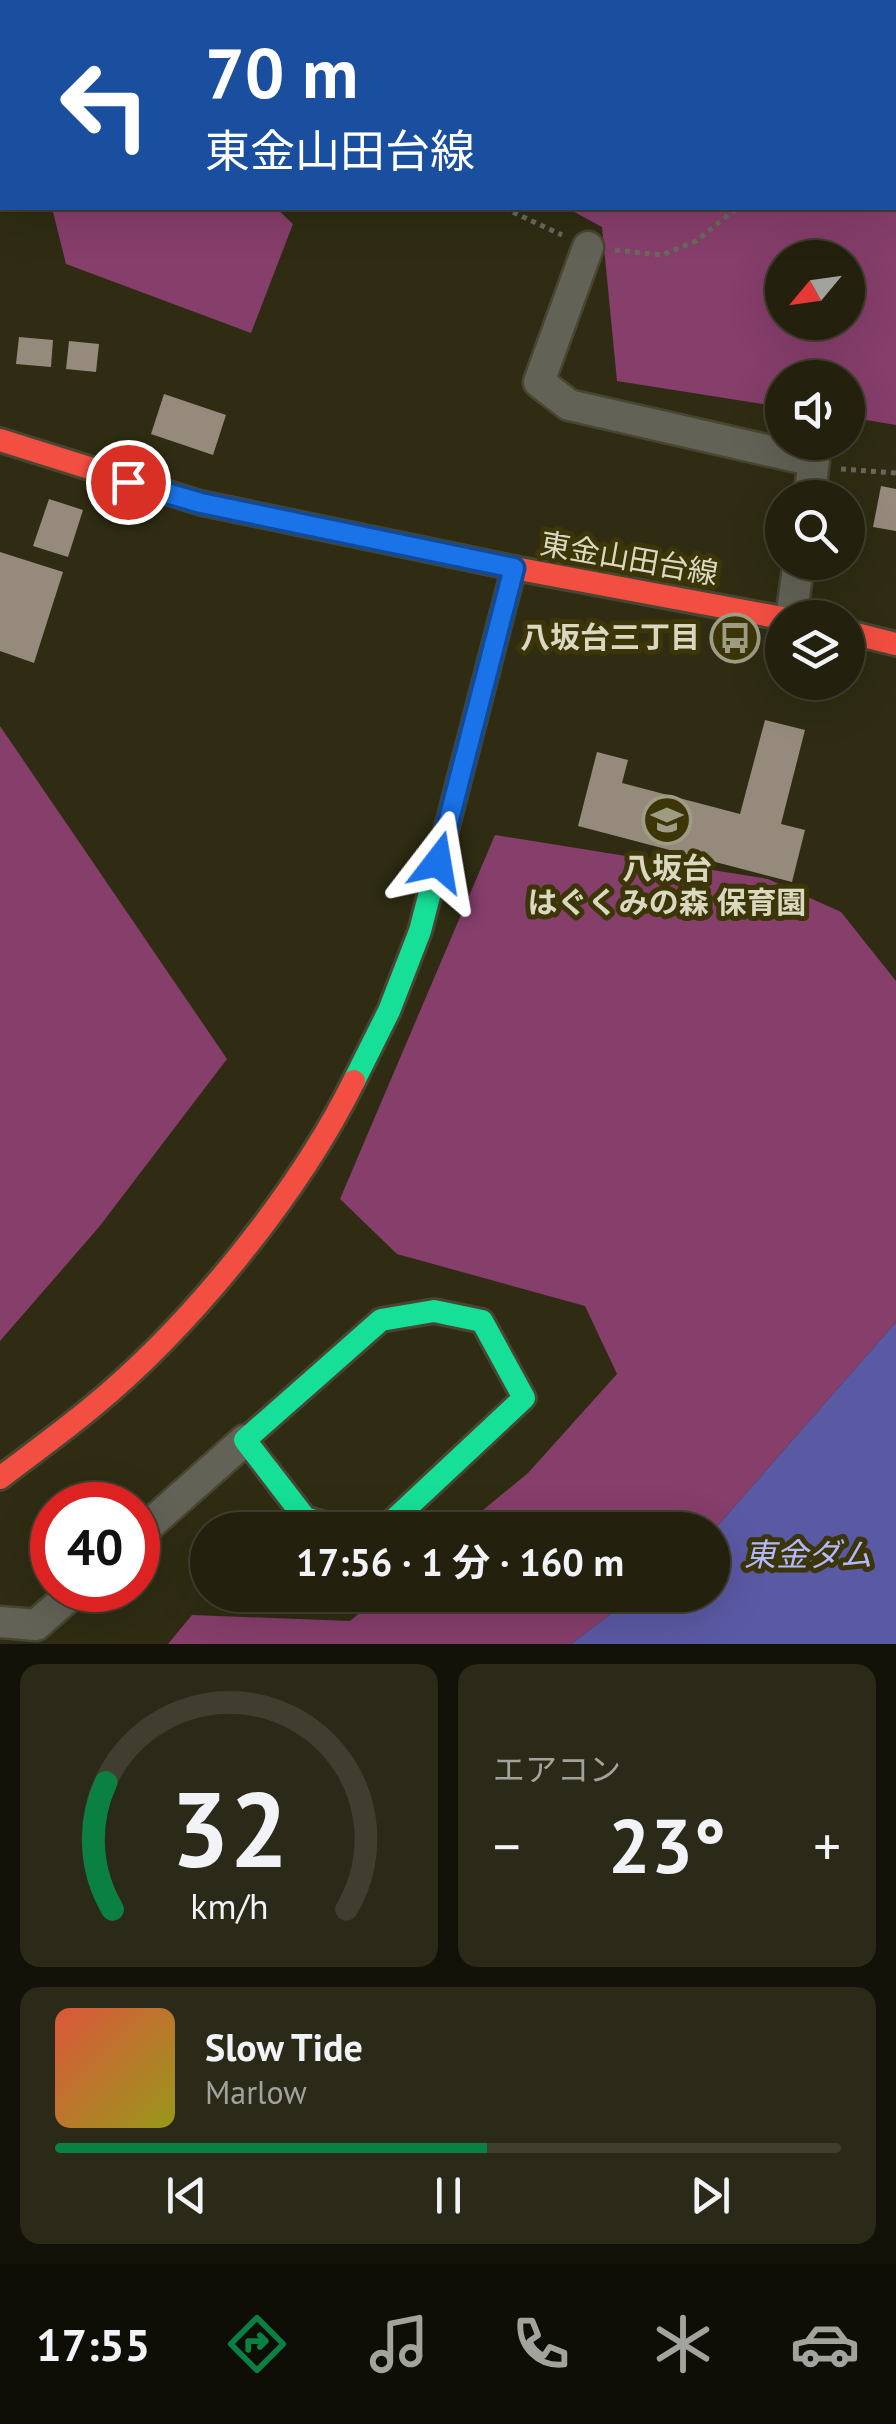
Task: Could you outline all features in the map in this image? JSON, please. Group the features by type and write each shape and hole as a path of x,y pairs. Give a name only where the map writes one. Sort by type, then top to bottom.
{"street":[{"path":"588,247 538,382 569,405 814,461 811,480"},
{"name":"東金山田台線","path":"0,440 201,503 765,615"},
{"path":"0,1478 94,1406 176,1327 266,1222 332,1126 389,1011 420,932 514,568"},
{"path":"865,636 896,644"},
{"path":"160,1515 381,1320 434,1312 482,1321 524,1398 401,1512"},
{"path":"244,1440 300,1512"},
{"path":"0,1622 36,1625 51,1612"}],"path":[{"path":"508,210 588,247 662,255 696,241 735,210"},
{"path":"814,461 851,472 896,473"}],"shaded area":[{"path":"52,210 278,210 293,224 251,333 66,264"},
{"path":"571,210 896,210 896,425 865,420 865,360 765,360 765,404 617,381 602,227"},
{"path":"0,726 227,1059 99,1227 0,1341"},
{"path":"495,835 768,879 841,912 896,981 896,1322 730,1512 481,1512 528,1473 617,1374 585,1306 397,1254 340,1199"},
{"path":"361,1612 613,1612 571,1644 168,1644 192,1615 350,1621"}],"water":[{"name":"東金ダム","path":"896,1322 896,1644 571,1644 613,1612 730,1612 730,1512"}],"building":[{"path":"19,337 53,340 51,367 16,364"},
{"path":"69,341 99,344 96,372 66,369"},
{"path":"164,394 226,415 213,455 151,434"},
{"path":"881,486 896,489 896,531 873,527"},
{"path":"49,499 83,510 68,557 33,546"},
{"path":"0,552 63,572 34,663 0,651"},
{"path":"765,720 805,730 781,824 805,830 792,882 578,826 597,752 628,760 622,783 740,814"}],"traffic: fast":[{"path":"354,1081 389,1011 420,931 514,568"},
{"path":"300,1512 245,1440 381,1320 434,1311 482,1321 524,1398 402,1512"}],"traffic: jam":[{"path":"0,440 201,503 765,615"},
{"path":"865,636 896,644"},
{"path":"0,1478 128,1375 203,1299 272,1213 331,1124 354,1081"}],"place":[{"name":"八坂台三丁目","path":"735,638"},
{"name":"八坂台 はぐくみの森 保育園","path":"667,820"}],"route":[{"path":"128,482 201,503 514,568 438,862"}]}
